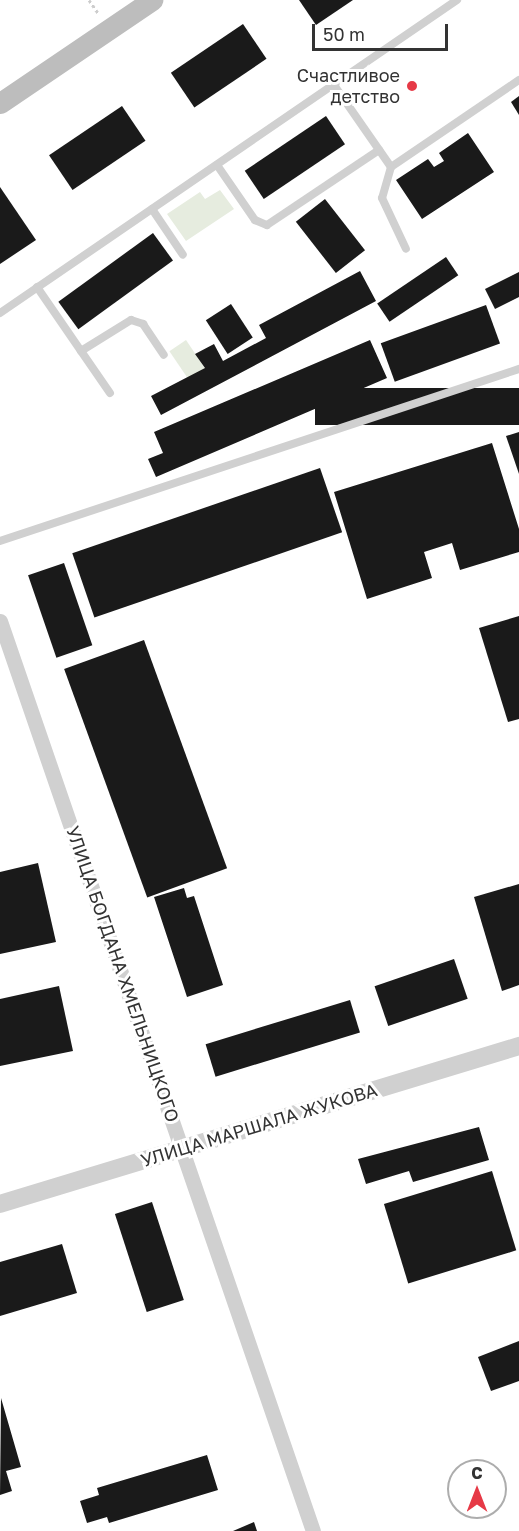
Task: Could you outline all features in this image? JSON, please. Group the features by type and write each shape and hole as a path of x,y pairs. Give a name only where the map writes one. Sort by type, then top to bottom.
{"main road":[{"path":"0,104 152,0"}],"street":[{"name":"УЛИЦА БОГДАНА ХМЕЛЬНИЦКОГО","path":"0,621 184,1148 314,1531"},
{"name":"УЛИЦА МАРШАЛА ЖУКОВА","path":"0,1204 519,1046"}],"lane":[{"path":"0,313 457,0"},
{"path":"406,249 382,198 391,167 519,80"},
{"path":"334,85 391,167"},
{"path":"217,165 255,220 267,225 379,150"},
{"path":"152,209 183,255"},
{"path":"37,287 110,393"},
{"path":"81,351 131,320 143,324 164,355"},
{"path":"0,541 519,369"}],"shaded area":[{"path":"220,190 234,209 186,241 167,214 200,192 205,199"},
{"path":"186,340 205,368 188,379 169,351"}],"building":[{"path":"299,0 353,0 316,25"},
{"path":"243,24 266,59 194,107 171,73"},
{"path":"519,96 519,115 511,102"},
{"path":"122,106 145,141 73,190 49,155"},
{"path":"326,116 345,144 264,199 245,171"},
{"path":"468,133 494,172 422,219 396,180 428,159 434,167 444,161 439,153"},
{"path":"0,187 36,240 0,264"},
{"path":"325,199 365,250 336,273 296,222"},
{"path":"153,233 173,261 78,329 58,302"},
{"path":"446,257 458,275 389,322 377,303"},
{"path":"360,271 376,301 161,415 151,396 205,368 195,354 214,344 223,361 266,338 259,325"},
{"path":"519,272 519,297 495,309 485,289"},
{"path":"231,304 253,338 228,354 206,320"},
{"path":"486,305 500,344 395,382 381,343"},
{"path":"370,340 387,378 156,477 148,459 163,453 154,432"},
{"path":"315,388 519,388 519,425 315,425"},
{"path":"519,432 519,474 506,436"},
{"path":"492,443 519,529 519,552 460,570 452,543 424,552 432,578 367,599 334,492"},
{"path":"320,468 342,532 94,618 72,553"},
{"path":"64,563 92,645 56,658 28,575"},
{"path":"519,616 519,719 508,722 479,628"},
{"path":"144,640 227,868 147,897 64,669"},
{"path":"38,863 56,942 0,954 0,872"},
{"path":"519,884 519,985 502,991 474,897"},
{"path":"184,888 187,898 194,896 223,985 187,997 154,897"},
{"path":"454,959 468,999 388,1026 375,986"},
{"path":"59,986 73,1051 0,1066 0,999"},
{"path":"350,1000 360,1033 216,1077 206,1044"},
{"path":"479,1127 489,1160 413,1182 409,1171 366,1184 358,1159"},
{"path":"492,1171 516,1250 408,1283 384,1204"},
{"path":"152,1202 184,1300 147,1312 115,1214"},
{"path":"62,1244 77,1293 0,1316 0,1262"},
{"path":"519,1341 519,1381 491,1391 478,1357"},
{"path":"1,1398 21,1467 6,1471 12,1491 0,1495"},
{"path":"207,1455 218,1490 109,1523 107,1517 87,1523 80,1501 99,1495 97,1488"},
{"path":"254,1522 257,1531 233,1531"}],"place":[{"name":"Счастливое детство","path":"412,86"}]}
